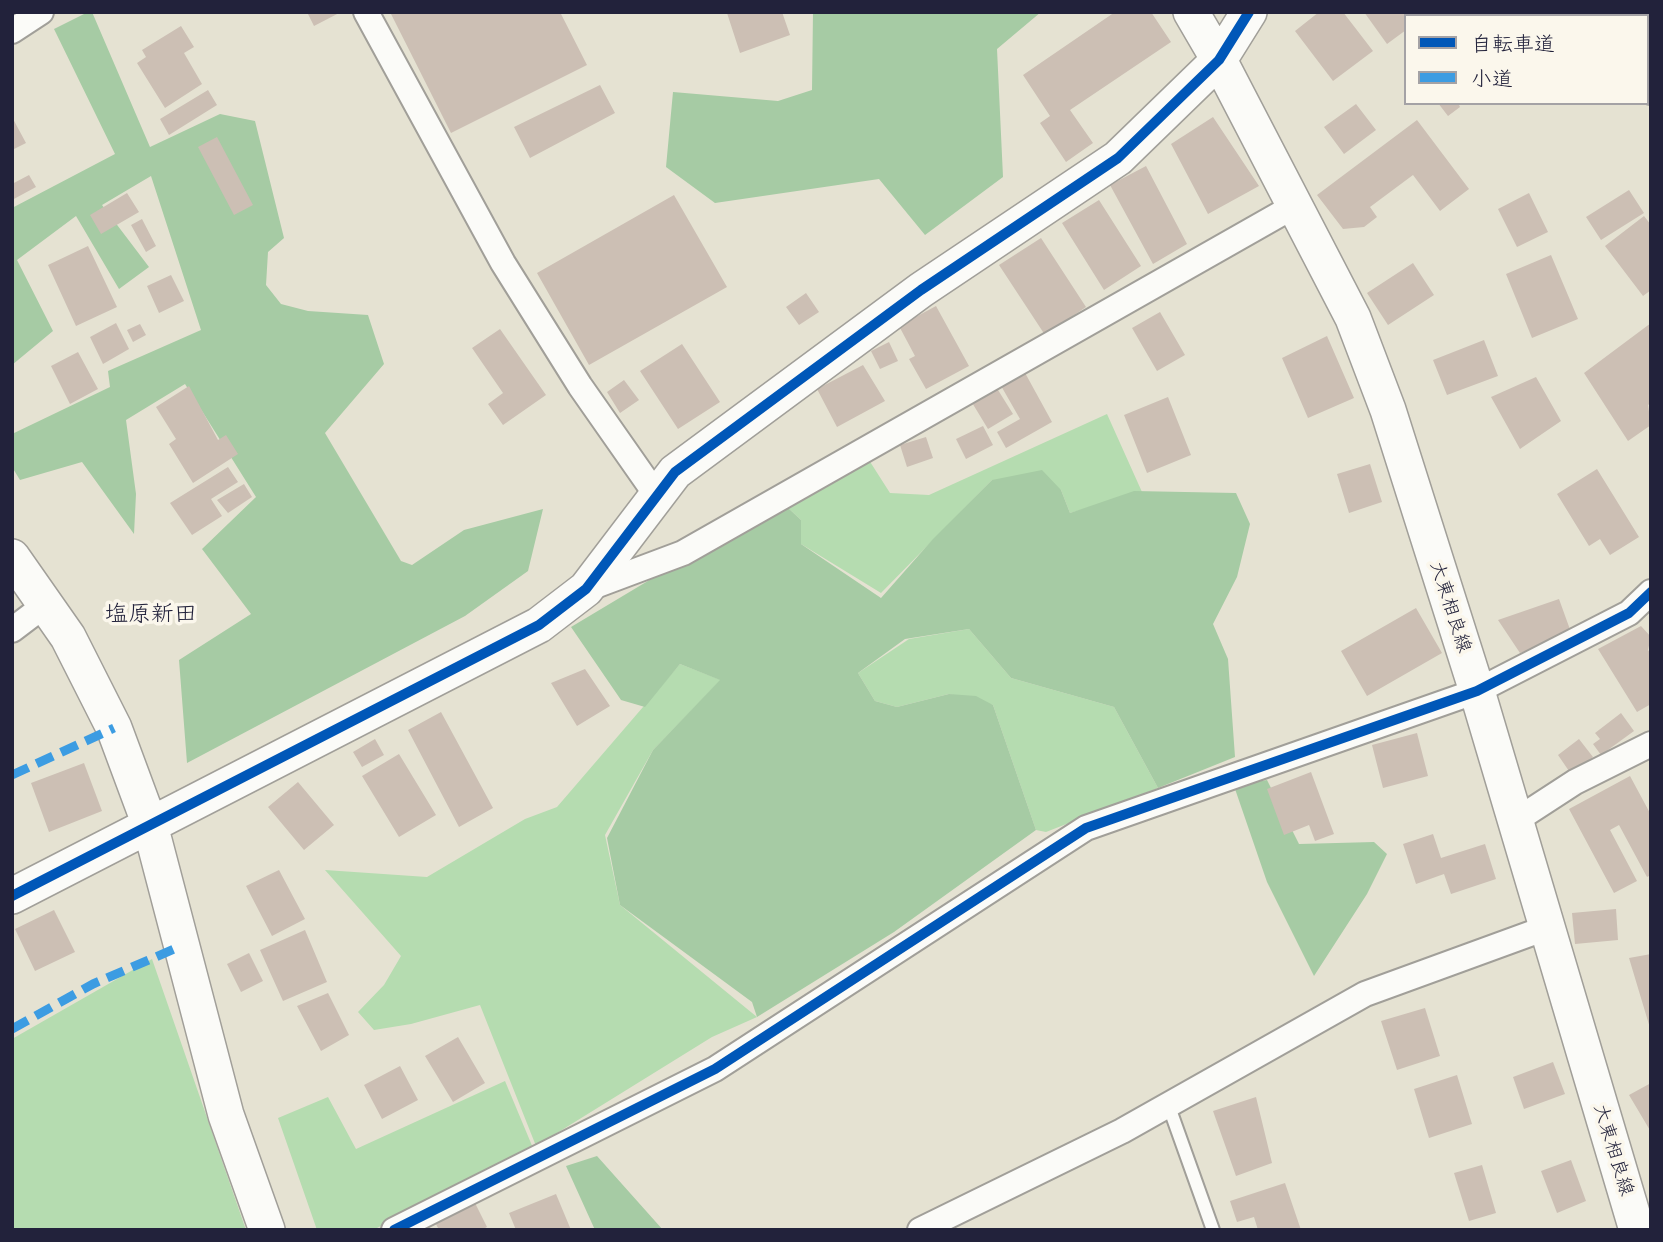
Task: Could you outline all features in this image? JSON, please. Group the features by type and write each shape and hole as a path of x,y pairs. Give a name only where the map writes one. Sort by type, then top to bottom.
{"street":[{"path":"12,31 41,12"},
{"path":"366,12 503,263 580,386 657,496"},
{"name":"大東相良線","path":"1191,12 1296,205 1353,318 1388,410 1477,691 1637,1230"},
{"path":"12,896 539,625 586,589 675,472 921,290 1118,158 1219,60 1249,12"},
{"path":"586,589 683,553 1296,205"},
{"path":"12,557 68,637 114,728 150,825 226,1115 267,1230"},
{"path":"394,1230 715,1069 1086,828 1477,691 1629,613 1651,592"},
{"path":"12,630 46,605"},
{"path":"1515,821 1575,782 1651,744"},
{"path":"920,1230 1037,1174 1365,994 1546,928"}],"lane":[{"path":"1168,1104 1213,1230"}],"green space":[{"path":"92,12 150,147 220,114 255,121 284,238 268,252 266,285 281,304 308,311 368,315 384,364 325,433 401,561 412,565 464,530 543,509 528,571 465,616 187,763 179,660 251,614 202,549 256,497 185,384 126,420 136,494 134,534 82,462 20,480 12,467 12,434 110,387 108,371 201,330 151,176 102,205 149,267 119,289 76,216 17,260 53,331 12,365 12,208 115,154 54,29"},
{"path":"813,12 1041,12 997,49 1003,177 925,235 879,179 715,203 666,167 673,92 778,101 812,90"},
{"path":"1107,414 1142,492 1070,513 1061,490 992,480 881,593 801,544 801,520 785,505 867,457 890,493 929,495"},
{"path":"1042,470 1061,490 1070,513 1134,491 1236,493 1250,524 1237,577 1213,624 1228,659 1235,757 1158,788 1114,707 1011,678 969,629 905,639 858,673 875,701 897,707 949,694 976,696 993,705 1036,830 894,932 757,1017 752,1002 620,905 607,838 653,750 720,680 680,664 645,707 621,700 571,627 728,533 785,505 801,520 801,544 881,598 933,539 992,480"},
{"path":"969,629 1011,678 1114,707 1158,788 1046,832 1036,830 993,705 949,694 897,707 875,701 858,673 909,639"},
{"path":"680,664 721,680 653,750 605,835 620,905 757,1017 712,1037 536,1146 480,1005 411,1024 374,1030 358,1012 384,985 401,956 325,870 427,877 525,819 557,807"},
{"path":"1267,780 1299,844 1374,842 1387,854 1367,894 1314,976 1267,882 1234,786"},
{"path":"152,959 246,1230 12,1230 12,1039"},
{"path":"505,1081 533,1148 373,1230 317,1230 278,1118 328,1097 356,1149"},
{"path":"597,1156 663,1230 595,1230 566,1166"}],"building":[{"path":"307,12 341,12 314,26"},
{"path":"390,12 560,12 587,65 451,133"},
{"path":"782,12 790,35 740,53 727,13"},
{"path":"1115,12 1151,12 1171,42 1070,110 1093,143 1066,162 1040,123 1050,116 1023,75"},
{"path":"1319,12 1343,12 1373,51 1333,81 1295,31"},
{"path":"1364,12 1411,12 1412,14 1404,14 1404,31 1387,44"},
{"path":"1459,12 1485,12 1483,14"},
{"path":"181,26 194,47 184,53 202,84 165,108 137,63 146,57 142,50"},
{"path":"600,85 615,113 530,158 514,127"},
{"path":"208,90 217,105 169,135 160,119"},
{"path":"1356,104 1376,130 1344,154 1324,127"},
{"path":"1440,105 1459,105 1460,107 1448,116"},
{"path":"12,117 26,143 12,150"},
{"path":"1213,117 1259,186 1208,214 1171,144"},
{"path":"1417,120 1469,189 1440,211 1413,175 1370,207 1377,217 1364,227 1343,229 1317,195"},
{"path":"217,137 253,205 234,215 198,147"},
{"path":"1146,166 1187,244 1153,264 1110,185"},
{"path":"29,175 36,187 12,200 12,184"},
{"path":"1629,190 1644,213 1601,240 1586,217"},
{"path":"127,193 139,212 101,234 90,215"},
{"path":"1529,193 1548,232 1517,247 1498,209"},
{"path":"674,195 727,287 589,365 537,273"},
{"path":"1099,200 1141,266 1104,290 1062,223"},
{"path":"1644,216 1651,225 1651,290 1643,296 1605,246"},
{"path":"142,219 156,246 146,252 131,225"},
{"path":"1041,238 1086,307 1045,335 999,265"},
{"path":"88,246 117,307 76,326 48,265"},
{"path":"1551,255 1578,319 1532,338 1506,274"},
{"path":"1413,263 1434,295 1388,325 1367,293"},
{"path":"171,275 184,301 159,313 147,286"},
{"path":"806,293 819,312 799,325 786,307"},
{"path":"936,306 969,366 926,389 909,359 915,356 899,326"},
{"path":"1160,312 1185,355 1157,371 1132,328"},
{"path":"116,323 129,349 103,364 90,337"},
{"path":"1651,323 1651,403 1648,405 1651,425 1628,441 1584,373"},
{"path":"140,324 146,335 133,342 127,330"},
{"path":"500,329 546,395 503,425 488,404 503,393 472,348"},
{"path":"1327,336 1354,398 1308,418 1282,358"},
{"path":"1484,340 1498,376 1447,395 1433,360"},
{"path":"889,342 898,361 880,369 871,351"},
{"path":"682,344 720,402 678,429 640,371"},
{"path":"78,352 98,389 70,404 51,366"},
{"path":"863,365 885,401 837,427 817,389"},
{"path":"1024,371 1052,422 1006,448 997,432 1020,419 1000,384"},
{"path":"1536,377 1561,421 1520,449 1491,397"},
{"path":"624,380 639,400 620,413 607,392"},
{"path":"993,382 1013,414 988,429 968,396"},
{"path":"189,386 218,440 226,435 238,454 193,483 169,444 176,439 156,407"},
{"path":"1168,397 1191,455 1147,473 1124,415"},
{"path":"983,426 993,445 966,459 956,439"},
{"path":"926,437 933,458 907,467 900,445"},
{"path":"1370,464 1382,502 1349,513 1337,474"},
{"path":"228,467 238,482 211,499 222,516 192,535 170,503"},
{"path":"1597,469 1639,537 1610,555 1600,539 1589,546 1557,494"},
{"path":"244,484 252,497 228,513 217,500"},
{"path":"1559,599 1572,635 1520,653 1498,620"},
{"path":"1416,608 1442,653 1367,696 1341,651"},
{"path":"1641,626 1651,637 1648,650 1651,654 1651,704 1637,712 1598,649"},
{"path":"585,669 610,706 577,726 551,683"},
{"path":"441,712 493,808 459,827 408,730"},
{"path":"1621,713 1634,731 1601,755 1593,744 1600,739 1595,733"},
{"path":"1417,733 1428,776 1383,788 1372,745"},
{"path":"375,739 384,755 362,767 353,752"},
{"path":"1579,739 1593,757 1571,774 1558,755"},
{"path":"399,754 436,815 399,837 362,776"},
{"path":"84,763 102,811 49,832 31,783"},
{"path":"1311,772 1334,834 1315,841 1309,825 1284,835 1267,789"},
{"path":"1630,776 1651,815 1651,875 1647,877 1619,825 1610,830 1637,881 1614,893 1569,809"},
{"path":"298,782 334,825 304,850 268,807"},
{"path":"1433,834 1441,858 1485,844 1496,879 1451,894 1444,874 1416,884 1403,844"},
{"path":"279,870 305,919 272,936 246,886"},
{"path":"1616,909 1618,940 1575,944 1572,913"},
{"path":"54,910 75,952 35,971 15,929"},
{"path":"305,930 327,982 283,1001 260,950"},
{"path":"249,953 263,981 241,992 227,964"},
{"path":"1651,954 1651,1028 1650,1028 1629,958"},
{"path":"328,993 349,1035 321,1051 297,1006"},
{"path":"1425,1008 1440,1056 1397,1070 1381,1021"},
{"path":"458,1037 485,1083 453,1102 425,1056"},
{"path":"1553,1062 1565,1094 1524,1109 1513,1077"},
{"path":"400,1066 418,1100 382,1119 364,1085"},
{"path":"1457,1075 1472,1124 1429,1138 1414,1089"},
{"path":"1651,1083 1651,1132 1629,1095"},
{"path":"1256,1097 1272,1163 1236,1176 1213,1111"},
{"path":"1571,1160 1586,1201 1557,1213 1541,1171"},
{"path":"1482,1165 1496,1213 1469,1221 1454,1173"},
{"path":"1285,1183 1301,1230 1258,1230 1254,1217 1237,1222 1230,1201"},
{"path":"556,1194 571,1230 516,1230 509,1213"},
{"path":"473,1199 487,1227 481,1230 439,1230 434,1220"}],"marked path":[{"path":"12,775 114,728"},
{"path":"12,1029 93,984 181,946"}],"cycle path":[{"path":"12,896 539,625 586,589 675,472 921,290 1118,158 1219,60 1249,12"},
{"path":"394,1230 715,1069 1086,828 1477,691 1629,613 1651,592"}],"district":[{"name":"塩原新田","path":"151,615"}]}
